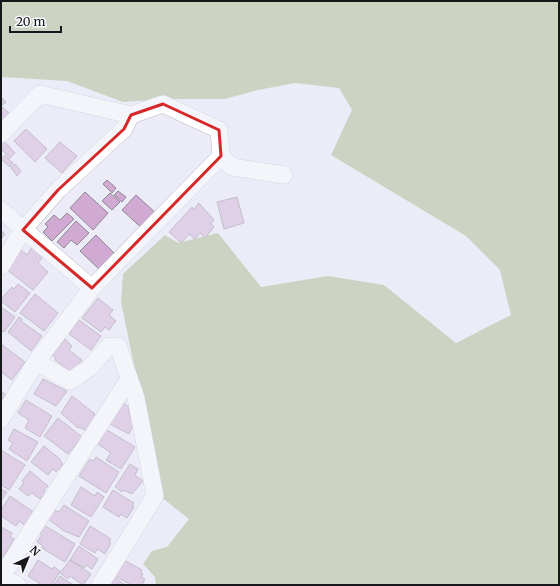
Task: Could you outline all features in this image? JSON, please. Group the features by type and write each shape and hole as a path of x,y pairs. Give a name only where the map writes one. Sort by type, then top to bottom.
{"street":[{"path":"1,134 40,94 131,115 163,104 219,130 222,156 232,167 284,175"},
{"path":"1,266 23,230 58,190 124,129 131,115"},
{"path":"1,419 36,362 92,288 222,156"},
{"path":"1,210 92,288"},
{"path":"36,362 70,381 89,368 109,346 118,346 136,398 155,496 100,585"},
{"path":"17,585 2,576 129,379"}],"highlighted area":[{"path":"163,104 219,130 221,156 92,288 23,230 58,190 124,129 131,115"}],"green space":[{"path":"1,1 559,1 559,585 156,585 155,577 143,564 152,551 167,547 189,519 161,497 121,302 123,274 165,235 178,243 218,233 261,287 328,276 384,285 456,343 511,315 500,270 466,236 331,155 352,110 339,88 295,83 258,90 225,99 165,99 123,102 67,81 1,77"}],"building":[{"path":"1,97 6,102 1,106"},
{"path":"1,106 11,115 1,124"},
{"path":"26,129 47,149 35,162 14,141"},
{"path":"4,141 15,153 10,158 1,149 1,144"},
{"path":"60,142 77,156 62,173 45,158"},
{"path":"5,155 13,163 10,167 1,159"},
{"path":"15,164 21,171 17,176 11,168"},
{"path":"107,180 116,188 112,193 103,184"},
{"path":"118,191 126,197 122,202 114,195"},
{"path":"85,192 108,213 93,230 70,208"},
{"path":"110,193 120,202 112,210 102,201"},
{"path":"136,195 158,215 144,230 122,210"},
{"path":"237,197 244,223 224,229 217,202"},
{"path":"199,203 214,220 211,223 214,227 205,238 200,233 195,239 189,234 181,243 169,232 192,207 194,209"},
{"path":"67,213 74,219 52,241 43,232 48,227 45,224 54,215 60,220"},
{"path":"76,221 89,233 77,245 71,240 64,248 57,242"},
{"path":"1,231 5,234 1,239"},
{"path":"96,235 117,256 102,272 80,251"},
{"path":"32,247 44,256 38,263 48,272 33,290 6,269 21,250 27,255"},
{"path":"18,284 30,293 15,312 1,301 1,299 12,287 14,289"},
{"path":"35,294 58,313 44,331 20,313"},
{"path":"98,298 113,310 109,315 116,321 109,330 105,327 101,332 82,318"},
{"path":"1,307 15,317 4,332 3,331 1,333"},
{"path":"19,317 22,319 21,321 42,336 31,351 8,332"},
{"path":"79,320 101,336 91,350 69,334"},
{"path":"65,339 72,346 69,350 82,360 72,373 55,360 56,358 52,355"},
{"path":"1,344 25,362 12,380 1,372"},
{"path":"43,379 67,391 56,406 34,394"},
{"path":"1,391 6,395 1,401"},
{"path":"72,396 95,414 94,415 96,417 85,430 79,427 78,428 61,413"},
{"path":"26,400 52,416 40,437 25,428 29,420 18,413"},
{"path":"123,403 129,407 129,414 133,416 131,419 135,422 129,434 110,424"},
{"path":"58,418 82,437 68,454 44,436"},
{"path":"104,428 135,447 121,469 106,460 111,453 95,442"},
{"path":"14,429 38,442 27,461 9,449 13,443 8,440"},
{"path":"44,446 61,460 60,461 63,464 56,472 53,469 48,475 31,462"},
{"path":"1,450 25,465 9,490 1,485"},
{"path":"96,457 119,472 106,493 79,476 90,459 93,461"},
{"path":"130,464 138,469 135,475 143,481 132,494 123,490 122,492 115,487"},
{"path":"30,471 48,486 44,490 46,493 40,499 32,493 28,496 19,489 24,483 22,481"},
{"path":"81,487 95,496 97,492 104,497 91,517 71,505"},
{"path":"1,489 7,492 1,501"},
{"path":"113,490 134,503 132,506 134,507 127,518 121,514 119,517 103,507"},
{"path":"10,496 35,513 26,526 19,521 16,526 1,516 1,510"},
{"path":"64,505 89,521 79,537 64,531 48,519 54,510 59,512"},
{"path":"44,525 75,544 65,562 42,548 43,546 37,542 42,535 39,533"},
{"path":"90,526 111,539 109,542 111,543 105,554 97,549 95,553 80,544"},
{"path":"1,527 12,533 10,537 14,539 3,557 1,556"},
{"path":"79,546 98,559 92,569 86,565 84,568 70,560"},
{"path":"38,560 52,569 54,567 60,571 52,585 42,585 28,576"},
{"path":"70,560 91,574 83,585 70,576 68,579 60,573"},
{"path":"124,560 142,570 141,572 143,574 141,577 145,579 142,585 131,585 115,576"},
{"path":"111,575 125,585 104,585"},
{"path":"60,576 73,585 54,585"}]}
